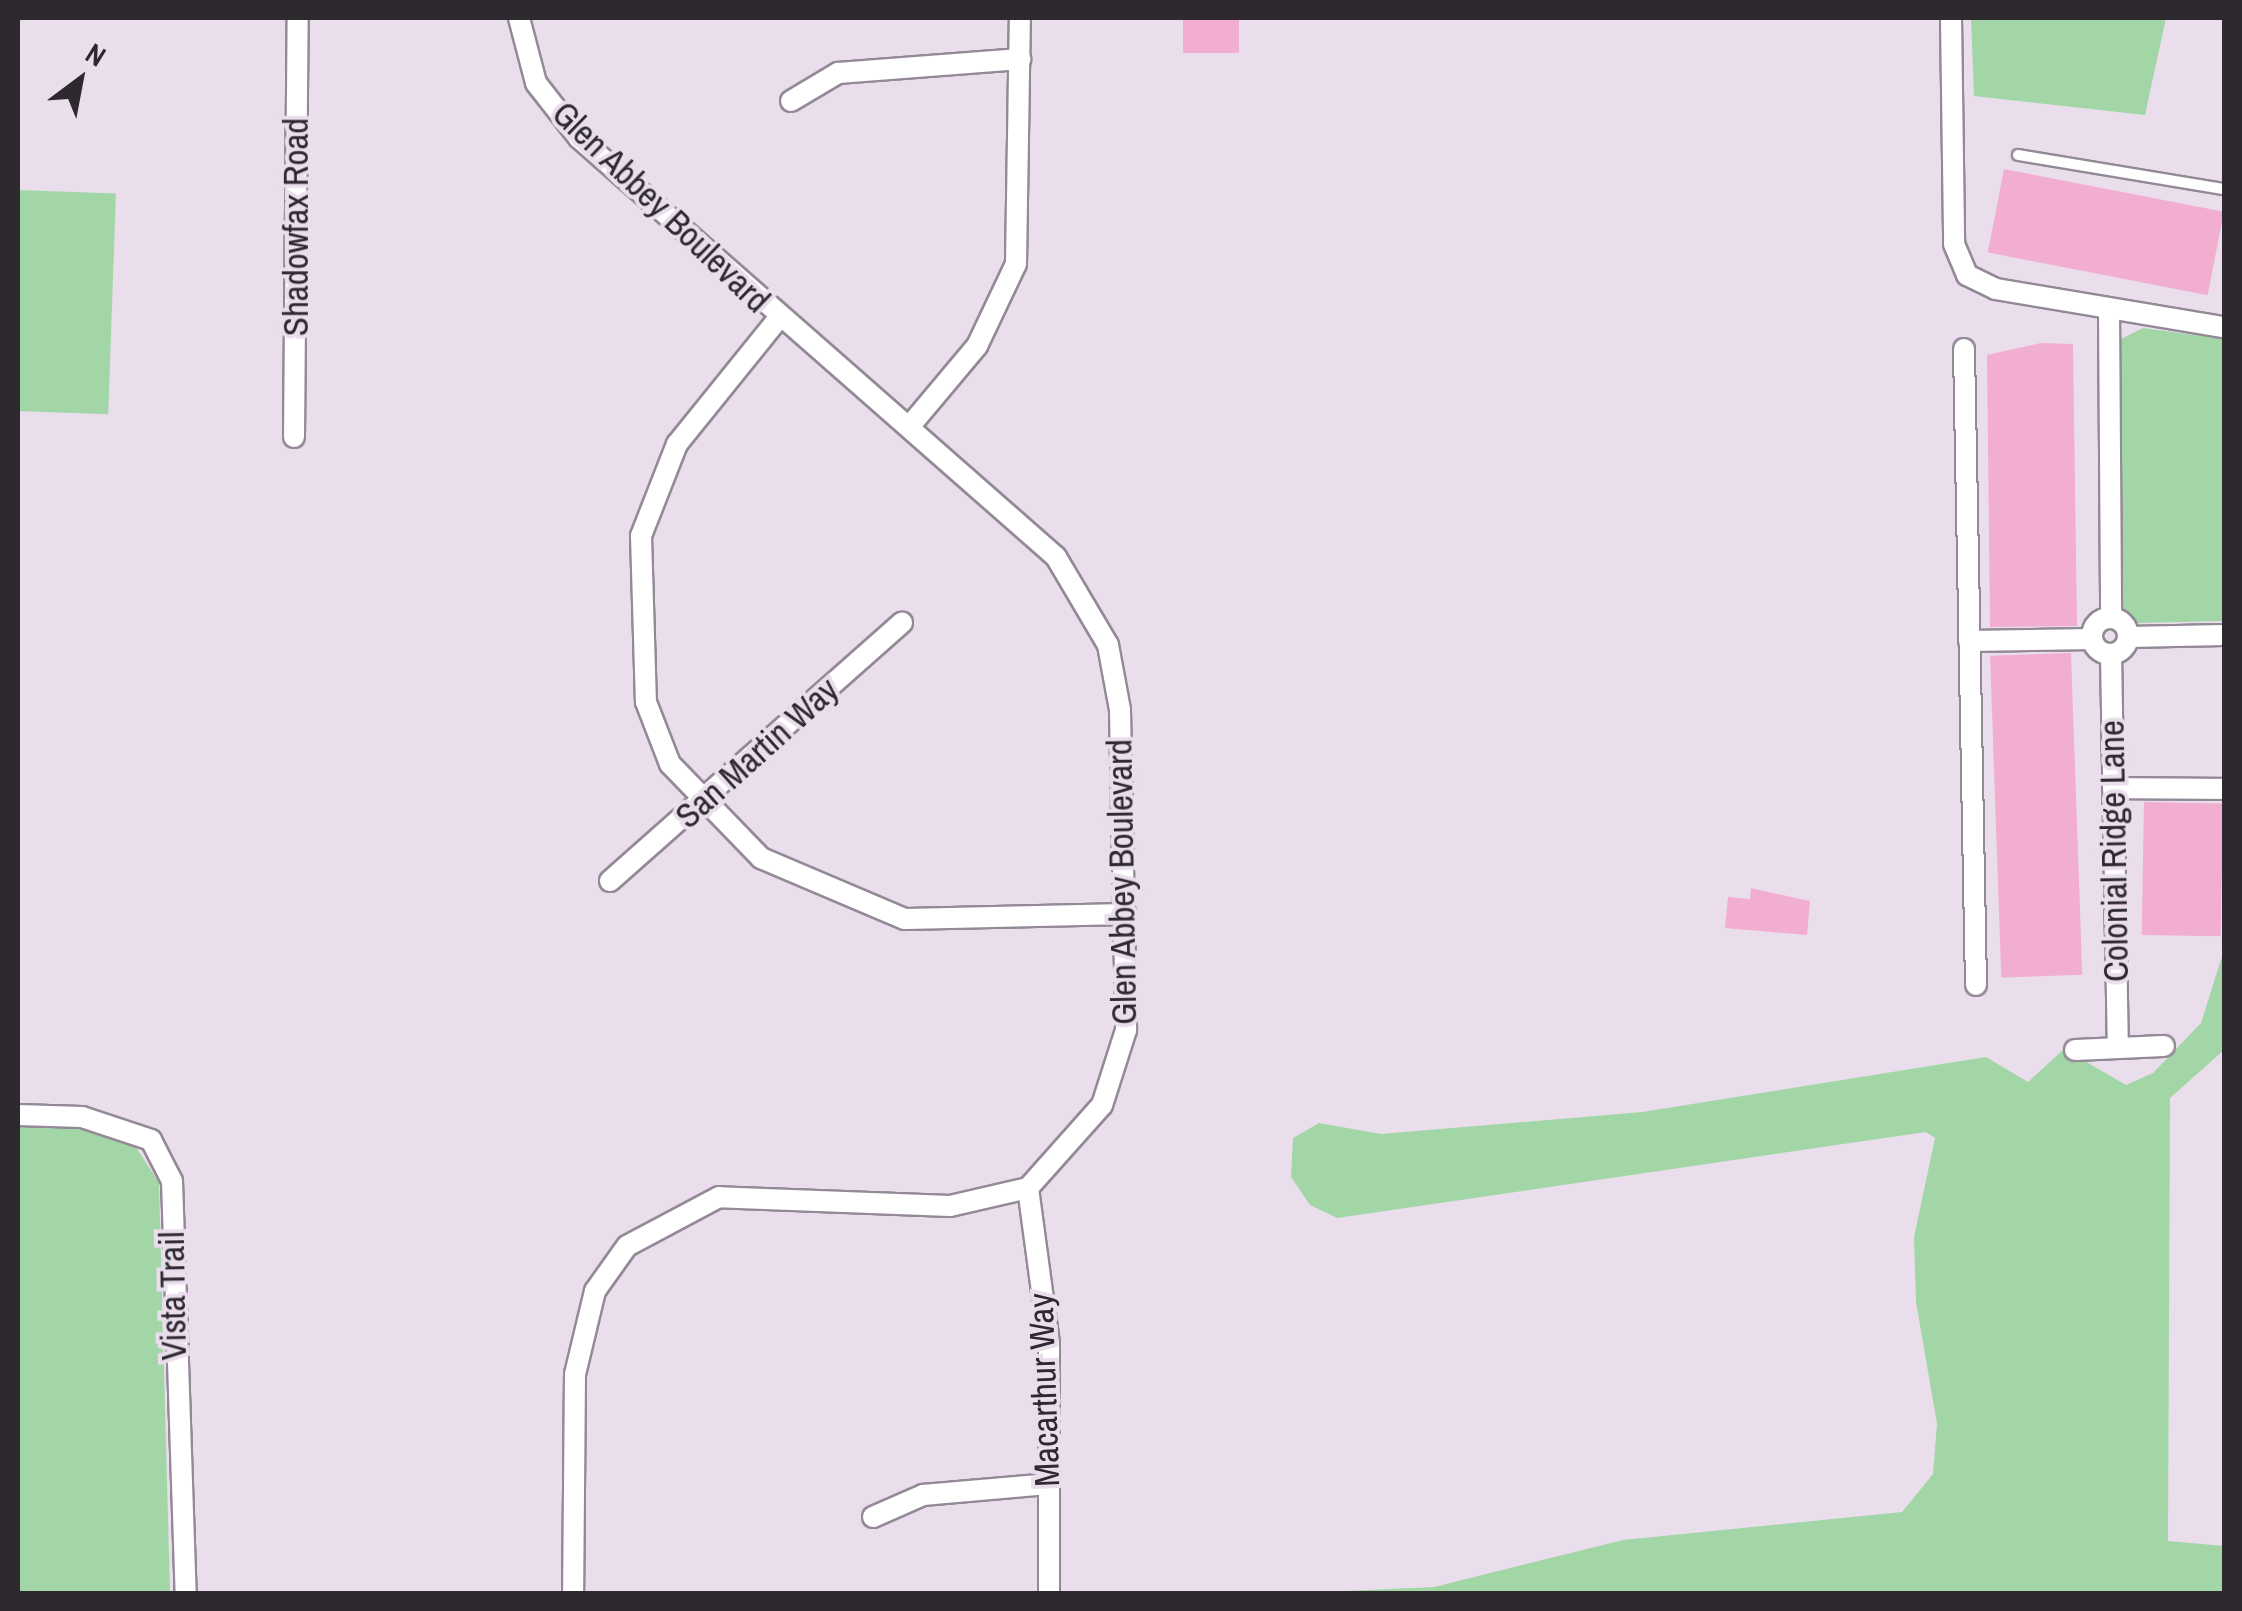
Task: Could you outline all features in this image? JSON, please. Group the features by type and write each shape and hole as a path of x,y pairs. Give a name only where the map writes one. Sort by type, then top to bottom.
{"street":[{"name":"Shadowfax Road","path":"294,437 298,18"},
{"name":"Glen Abbey Boulevard","path":"518,18 536,84 579,138 778,319 1056,557 1108,645 1120,710 1126,1030 1114,1080 1028,1188"},
{"path":"909,428 977,346 1016,264 1020,18"},
{"path":"1951,18 1959,263 1996,290 2224,327"},
{"path":"791,100 838,74 1020,60"},
{"path":"2109,310 2111,618 2128,638"},
{"path":"778,319 678,444 641,536 646,702 670,764 761,858 905,919 1126,914"},
{"path":"1964,349 1976,985"},
{"path":"2092,639 2111,618"},
{"name":"San Martin Way","path":"610,880 709,800 902,623"},
{"path":"1970,641 2092,639 2110,654 2128,638 2224,635"},
{"name":"Colonial Ridge Lane","path":"2110,654 2118,1048"},
{"path":"2113,788 2224,789"},
{"path":"2074,1050 2164,1046"},
{"name":"Vista Trail","path":"18,1115 82,1116 151,1140 172,1181 186,1594"},
{"path":"572,1594 575,1374 595,1291 627,1246 719,1197 950,1206 1028,1188"},
{"name":"Macarthur Way","path":"1028,1188 1049,1344 1049,1594"},
{"path":"873,1517 922,1494 1048,1484"}],"lane":[{"path":"2018,155 2224,190"}],"green space":[{"path":"1971,18 2166,18 2145,115 1974,96"},
{"path":"18,190 116,193 108,414 18,411"},
{"path":"2143,328 2224,339 2224,621 2138,623 2123,612 2121,339"},
{"path":"2224,950 2224,1050 2170,1098 2168,1541 2224,1546 2224,1593 1278,1594 1434,1587 1623,1540 1902,1512 1933,1474 1937,1424 1916,1302 1914,1237 1935,1138 1926,1132 1337,1218 1310,1205 1291,1177 1293,1138 1319,1123 1381,1134 1642,1112 1986,1057 2028,1082 2064,1049 2126,1085 2153,1073 2201,1023"},
{"path":"18,1121 104,1129 132,1141 159,1183 170,1593 18,1594"}],"building":[{"path":"1183,18 1239,18 1239,53 1183,53"},
{"path":"2004,169 2224,212 2208,295 1988,252"},
{"path":"2041,343 2073,344 2077,626 1990,627 1987,355"},
{"path":"2071,653 2082,975 2001,978 1990,656"},
{"path":"2144,802 2223,803 2221,936 2142,935"},
{"path":"1751,888 1810,901 1807,935 1725,928 1728,897 1750,899"}]}
